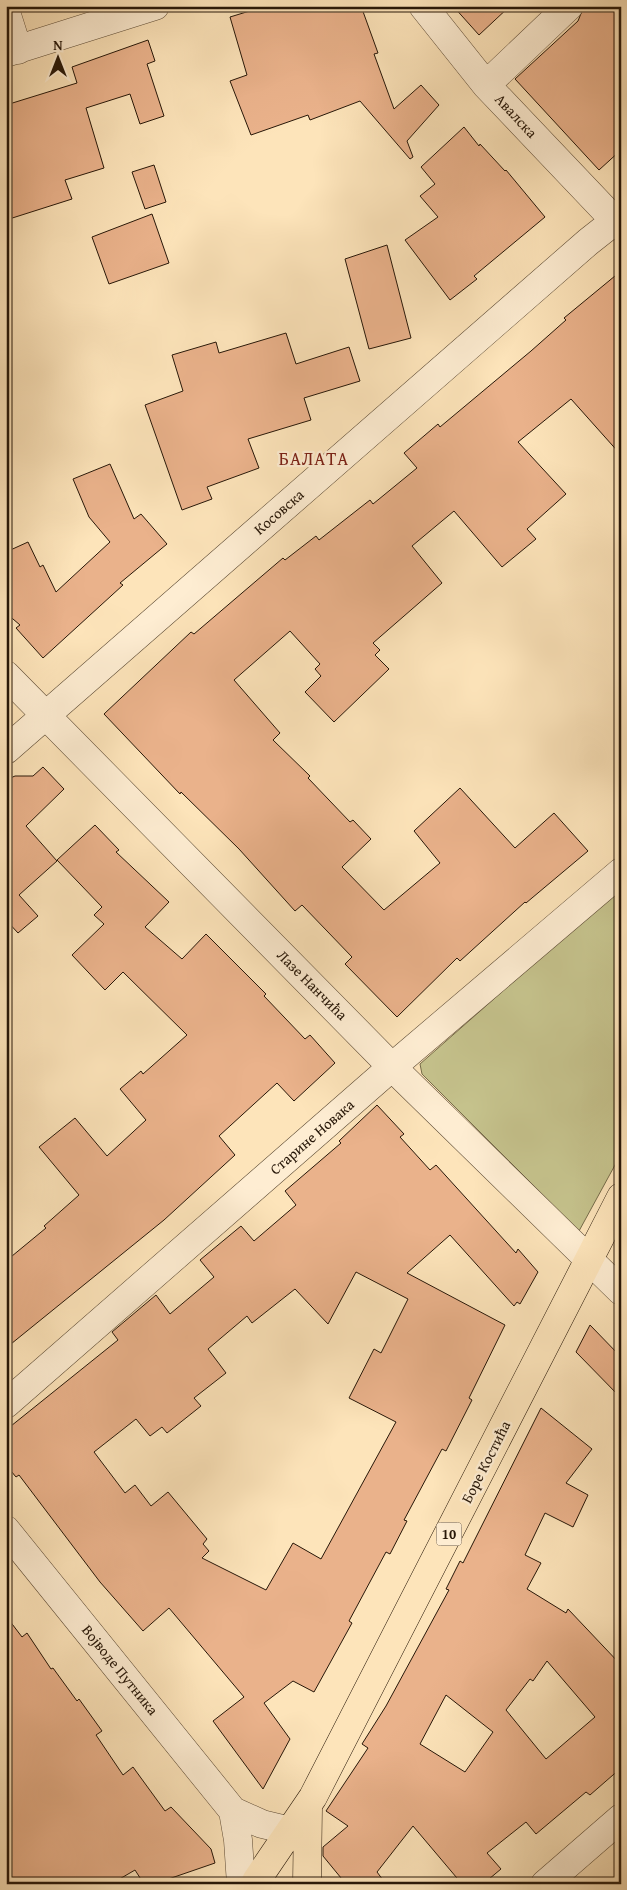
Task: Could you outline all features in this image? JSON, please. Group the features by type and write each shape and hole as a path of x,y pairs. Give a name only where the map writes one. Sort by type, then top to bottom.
{"main road":[{"name":"Боре Костића","path":"254,1883 308,1807 590,1260 621,1196"},
{"name":"Боре Костића","path":"307,1884 308,1807"}],"street":[{"path":"6,12 12,52 155,6"},
{"name":"Авалска","path":"423,6 486,85 619,221"},
{"path":"486,85 569,6"},
{"name":"Косовска","path":"6,750 580,248 619,221"},
{"name":"Лазе Нанчића","path":"6,675 392,1067 621,1291"},
{"name":"Старине Новака","path":"6,1404 392,1067 621,872"},
{"name":"Војводе Путника","path":"6,1530 233,1811 262,1824 291,1831"},
{"name":"Војводе Путника","path":"233,1811 238,1840 254,1883"},
{"path":"545,1884 621,1818"}],"shaded area":[{"path":"621,887 621,1154 579,1231 422,1074 420,1064"}],"building":[{"path":"266,6 361,6 378,53 374,54 394,109 421,85 439,105 407,141 413,157 410,159 360,101 310,120 308,115 251,135 230,81 247,75 230,17"},
{"path":"453,6 510,6 479,35"},
{"path":"584,6 610,6 621,17 621,150 599,170 515,79 578,21"},
{"path":"148,40 155,61 147,64 164,116 140,124 130,94 86,108 104,168 65,180 72,199 6,220 6,105 77,83 72,67"},
{"path":"464,127 479,146 480,144 506,170 545,217 474,276 477,279 450,300 405,240 438,217 420,196 435,184 421,167"},
{"path":"154,165 166,202 145,209 132,172"},
{"path":"152,214 169,263 109,284 92,237"},
{"path":"387,245 411,338 369,349 345,259"},
{"path":"621,271 621,455 571,399 518,442 566,494 527,529 536,539 502,567 454,511 412,546 442,583 373,643 380,650 375,655 389,669 334,722 305,692 321,676 315,669 320,664 290,631 234,680 280,733 273,740 310,776 308,778 350,822 353,820 371,839 342,867 384,910 440,863 414,831 460,788 515,848 554,813 588,851 525,902 460,961 457,958 397,1017 345,964 352,957 302,905 295,911 239,849 181,792 180,794 104,714 191,632 194,634 283,558 285,560 316,536 319,540 370,500 373,504 417,468 404,453 438,424 440,427 531,351 566,320 564,318"},
{"path":"286,333 296,364 349,347 360,381 304,398 311,420 248,439 259,468 207,487 212,499 182,510 145,405 183,391 172,355 216,342 219,353"},
{"path":"110,464 134,519 141,514 167,544 120,583 123,585 43,658 16,628 20,625 6,613 6,552 28,542 40,567 43,565 56,592 110,542 89,517 73,479"},
{"path":"43,767 64,789 26,826 57,861 19,895 38,916 18,933 6,920 6,780 15,776 33,776"},
{"path":"95,825 119,850 116,852 169,902 145,927 182,959 206,934 266,994 264,996 305,1039 310,1035 335,1063 294,1101 277,1083 219,1136 235,1155 164,1220 6,1348 6,1261 46,1228 44,1226 79,1195 39,1147 75,1118 107,1156 146,1120 120,1089 141,1071 143,1074 187,1035 123,972 105,990 72,955 104,924 94,915 102,907 57,860"},
{"path":"377,1105 404,1134 400,1137 430,1170 436,1165 516,1253 518,1249 538,1272 520,1304 517,1302 514,1306 450,1235 407,1273 505,1325 469,1398 472,1400 446,1451 442,1449 404,1520 407,1521 390,1554 386,1552 349,1621 352,1623 314,1692 293,1681 264,1703 290,1739 263,1789 213,1721 244,1697 169,1608 143,1631 100,1582 19,1475 16,1477 6,1465 6,1430 118,1340 112,1332 156,1295 170,1314 214,1277 200,1260 241,1226 254,1241 296,1205 285,1191 341,1143 339,1141","holes":["356,1272 408,1299 381,1353 374,1349 349,1398 396,1422 321,1559 293,1543 266,1590 202,1558 209,1551 203,1544 207,1539 168,1492 151,1506 135,1485 125,1493 94,1452 136,1419 150,1436 162,1427 167,1433 201,1406 194,1398 226,1373 208,1349 247,1316 252,1323 295,1289 328,1324"]},
{"path":"590,1325 621,1357 621,1398 576,1352"},
{"path":"541,1408 592,1449 566,1483 588,1495 573,1527 545,1513 525,1555 541,1563 527,1589 566,1613 568,1609 621,1665 621,1768 590,1795 586,1792 536,1834 526,1822 487,1853 501,1869 483,1884 462,1884 413,1826 377,1872 386,1884 346,1884 323,1856 323,1847 348,1826 326,1811 368,1748 362,1744 386,1706 449,1590 446,1589 460,1561 463,1563","holes":["547,1661 595,1717 546,1759 506,1710 530,1679 533,1681","446,1695 493,1732 465,1772 420,1744"]},
{"path":"6,1616 22,1637 27,1633 51,1669 53,1668 77,1701 79,1699 102,1731 96,1735 123,1775 133,1767 165,1811 171,1807 211,1849 215,1863 154,1884 144,1884 135,1870 111,1884 11,1884 6,1874"}],"district":[{"name":"БАЛАТА","path":"314,459"}]}
